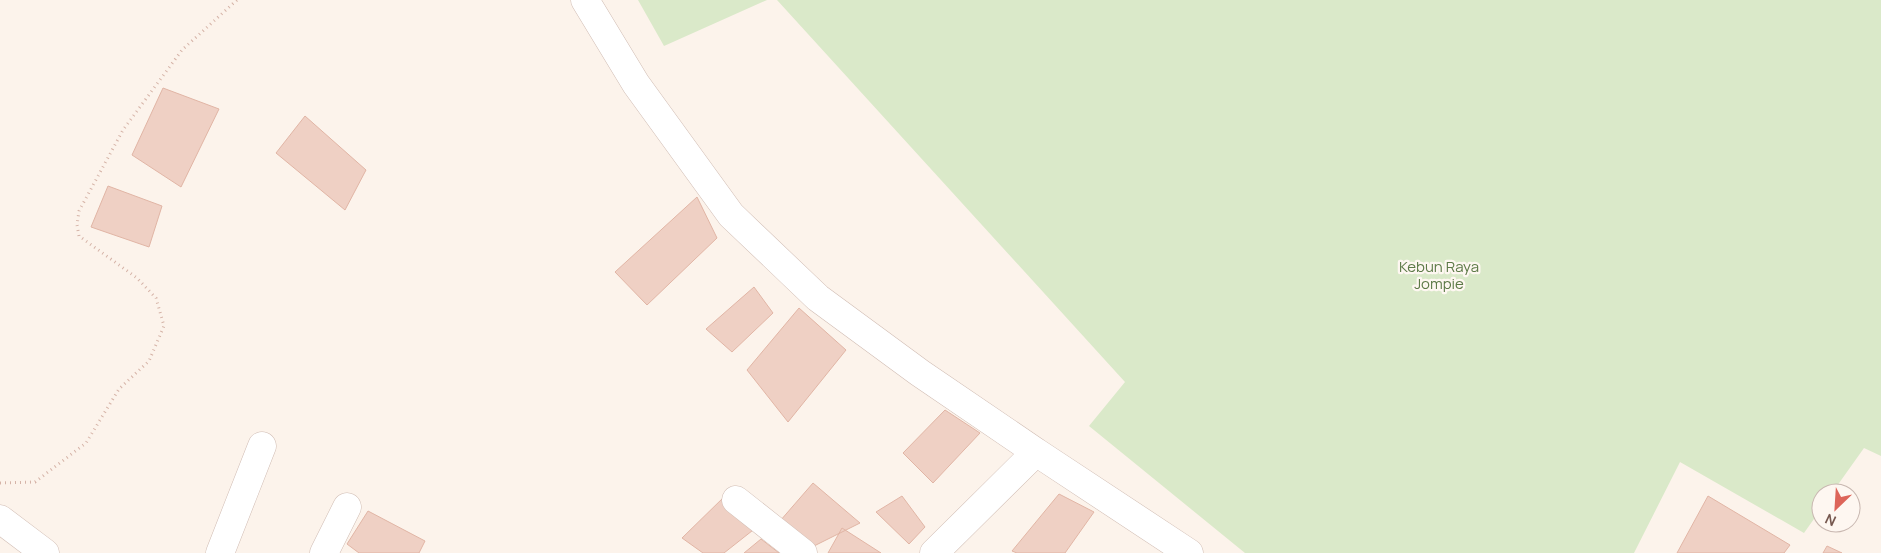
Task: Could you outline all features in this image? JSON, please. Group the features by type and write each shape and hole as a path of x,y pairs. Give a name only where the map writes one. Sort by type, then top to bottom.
{"street":[{"path":"585,0 636,84 731,215 818,298 920,373 1189,553"},
{"path":"220,553 262,446"},
{"path":"934,553 1036,452"},
{"path":"736,500 803,553"},
{"path":"324,553 347,507"},
{"path":"0,519 45,553"}],"path":[{"path":"0,483 35,482 86,443 119,389 149,361 164,326 156,298 137,278 79,236 77,225 79,211 123,130 182,50 237,0"}],"green space":[{"path":"638,0 767,0 664,46"},
{"name":"Kebun Raya Jompie","path":"777,0 1881,0 1881,456 1864,448 1839,483 1811,483 1811,523 1804,533 1680,462 1634,553 1245,553 1089,426 1125,382"}],"building":[{"path":"163,88 219,109 181,187 132,155"},
{"path":"305,116 366,170 345,210 276,153"},
{"path":"108,186 162,206 149,247 91,227"},
{"path":"697,197 717,238 647,305 615,272"},
{"path":"754,287 773,313 732,352 706,329"},
{"path":"799,308 846,350 788,422 747,370"},
{"path":"945,410 980,433 933,483 903,453"},
{"path":"813,483 860,523 808,549 780,521"},
{"path":"1059,494 1094,512 1065,553 1017,553 1012,551"},
{"path":"725,496 762,523 724,553 703,553 682,538"},
{"path":"902,496 925,527 909,544 876,512"},
{"path":"1708,496 1790,545 1784,553 1677,553"},
{"path":"368,511 425,541 419,553 359,553 347,544"},
{"path":"842,528 881,553 828,553"},
{"path":"761,539 779,553 744,553"},
{"path":"1827,546 1842,553 1823,553"}]}
